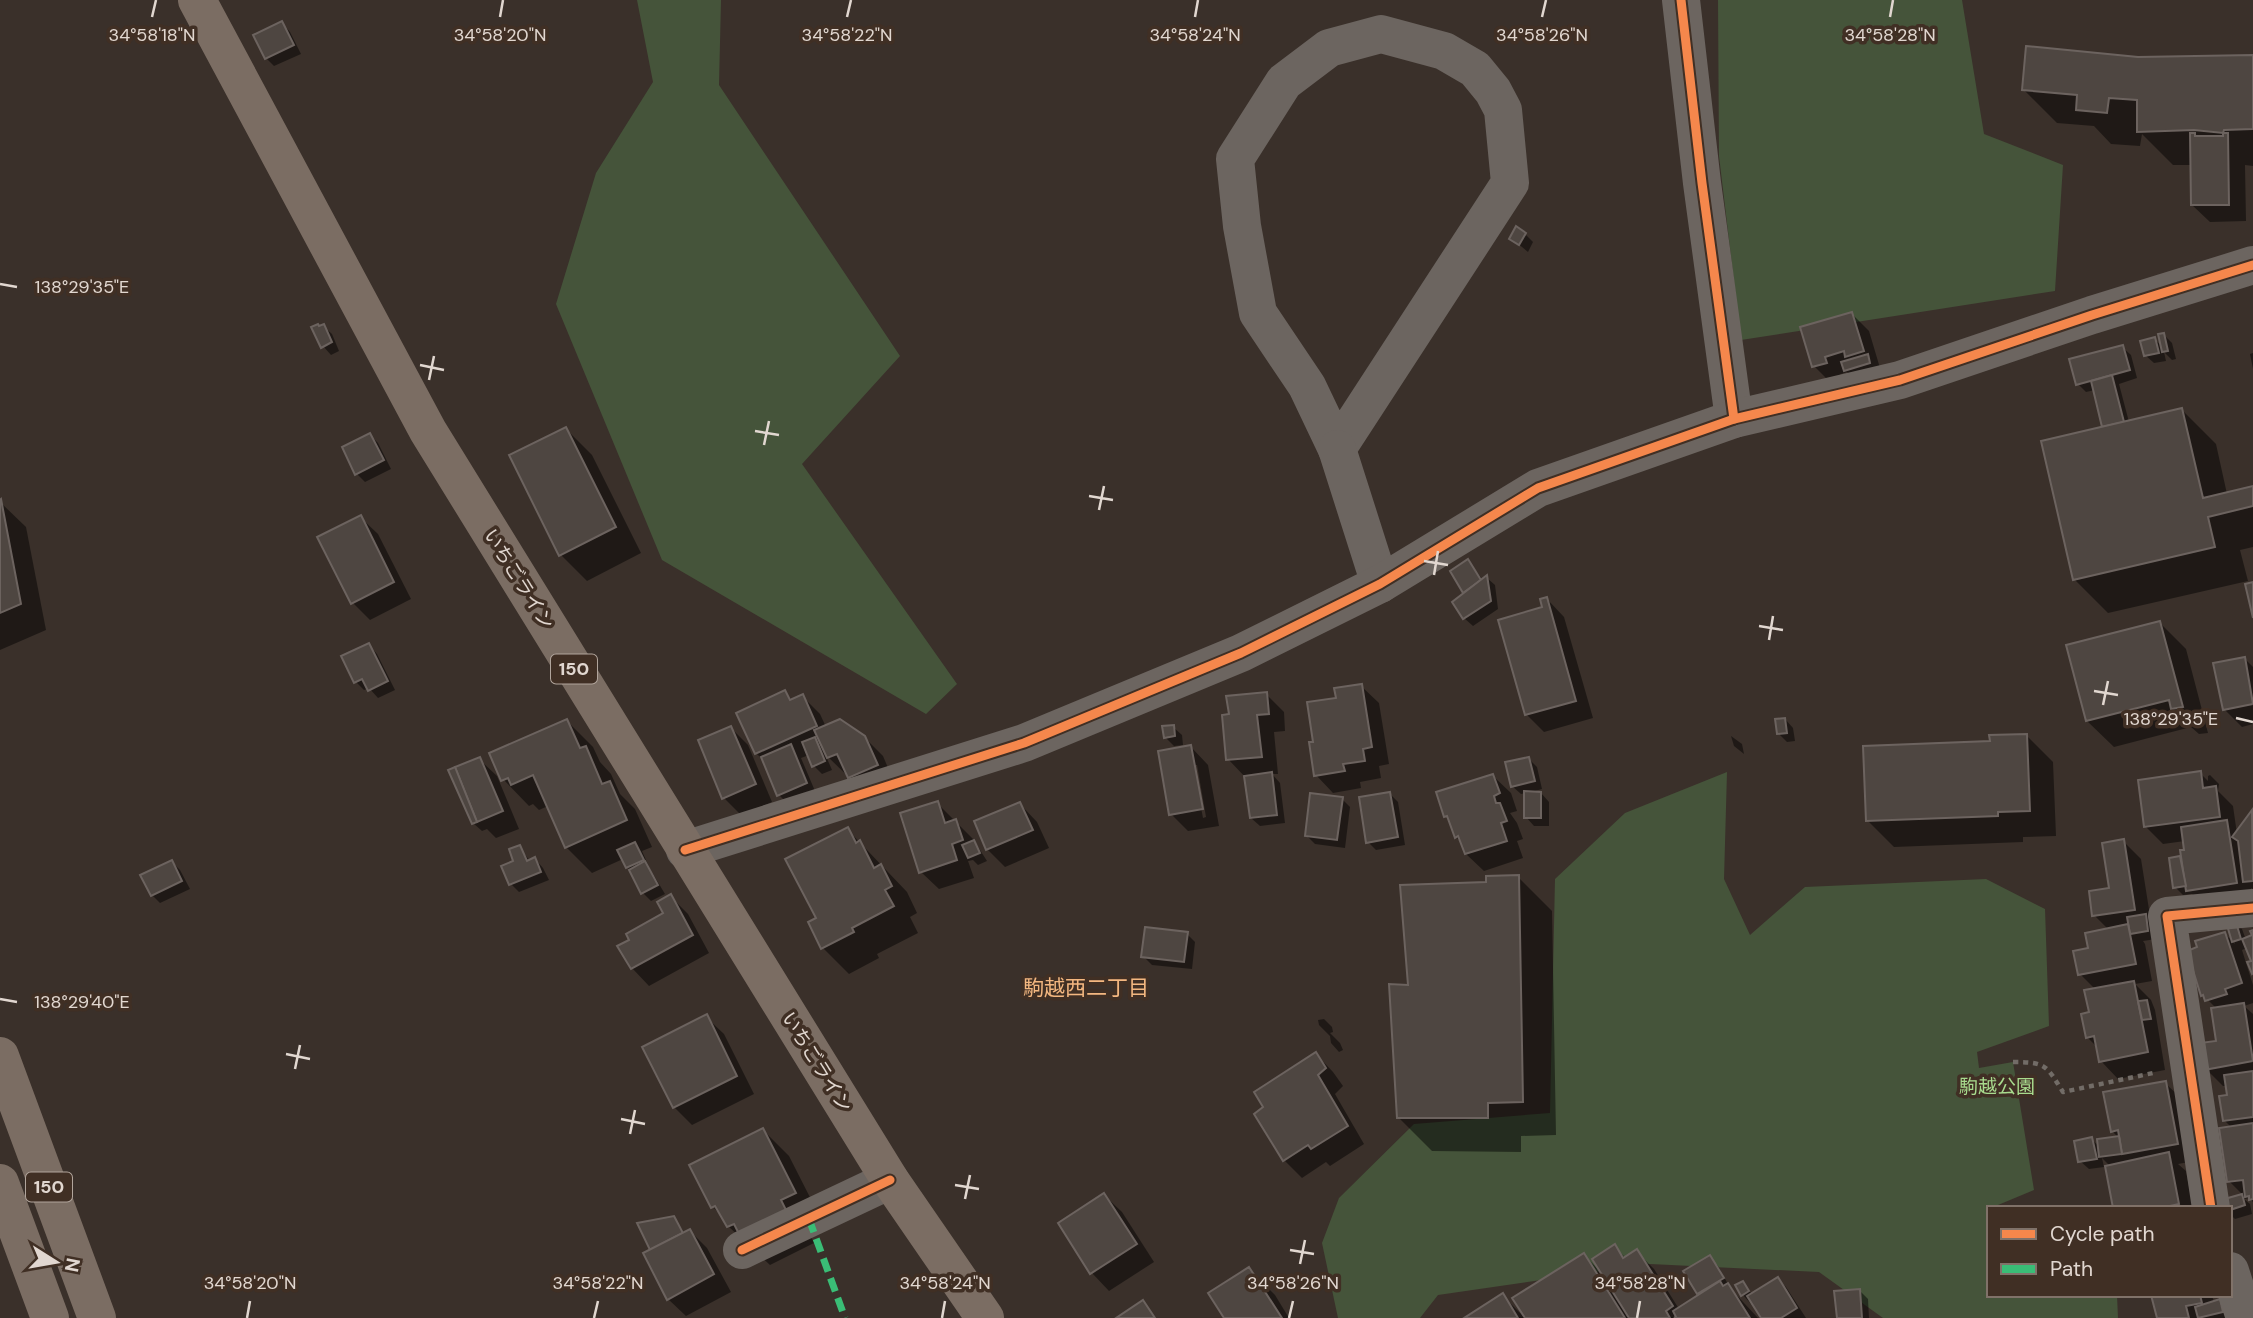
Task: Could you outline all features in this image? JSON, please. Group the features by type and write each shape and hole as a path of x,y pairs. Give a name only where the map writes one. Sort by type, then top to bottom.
{"highway":[{"name":"いちごライン","path":"197,0 428,431 890,1180 985,1318"},
{"name":"150","path":"0,1056 97,1318"},
{"name":"150","path":"0,1183 50,1318"}],"street":[{"path":"1681,0 1702,183 1734,419"},
{"path":"1337,449 1510,183 1503,110 1493,91 1475,69 1444,51 1381,34 1329,48 1284,82 1235,159 1242,226 1258,313 1307,386 1337,449 1380,584"},
{"path":"685,850 1024,743 1241,653 1380,584 1538,488 1734,419 1900,380 2092,315 2253,265"},
{"path":"2211,1206 2167,916 2253,908"},
{"path":"742,1250 890,1180"},
{"path":"2232,1277 2245,1318"}],"path":[{"path":"2014,1062 2036,1062 2048,1069 2063,1092 2188,1066"}],"green space":[{"path":"637,0 721,0 719,85 900,356 802,464 957,684 926,714 662,560 556,304 596,173 653,82"},
{"path":"1718,0 1962,0 1984,134 2063,165 2055,291 1741,340 1719,156"},
{"name":"駒越公園","path":"1727,772 1724,879 1750,935 1805,887 1986,879 2045,909 2049,1026 1977,1052 1979,1068 2013,1062 2034,1190 1998,1205 2003,1206 1987,1206 1987,1297 2117,1297 2118,1318 1883,1318 1819,1272 1650,1264 1438,1295 1420,1318 1338,1318 1322,1243 1339,1198 1414,1124 1550,1113 1555,879 1625,813"}],"building":[{"path":"282,21 294,45 265,59 253,35"},
{"path":"2026,46 2138,57 2253,55 2253,129 2224,130 2223,133 2194,130 2137,132 2137,100 2109,98 2107,113 2076,110 2077,95 2022,90"},
{"path":"2190,133 2195,133 2195,136 2223,136 2223,133 2228,133 2229,205 2191,205"},
{"path":"1516,226 1526,233 1519,245 1509,239"},
{"path":"1852,312 1864,351 1845,357 1844,351 1825,357 1827,363 1812,367 1800,327"},
{"path":"324,324 332,342 321,348 311,327"},
{"path":"2164,333 2168,351 2162,352 2158,334"},
{"path":"2155,337 2159,353 2144,356 2140,341"},
{"path":"2123,345 2130,370 2076,385 2069,359"},
{"path":"1868,354 1870,363 1844,371 1841,362"},
{"path":"2112,375 2124,422 2102,427 2091,381"},
{"path":"2182,408 2203,498 2253,486 2253,506 2208,517 2215,547 2073,580 2041,441"},
{"path":"566,427 616,527 559,556 509,455"},
{"path":"370,433 384,460 355,475 342,447"},
{"path":"0,500 21,604 0,613"},
{"path":"361,515 394,582 351,604 317,537"},
{"path":"1468,559 1481,580 1463,593 1450,571"},
{"path":"1487,575 1491,601 1463,619 1452,602"},
{"path":"2253,582 2253,618 2245,584"},
{"path":"1547,597 1576,701 1525,715 1498,620 1542,607 1540,599"},
{"path":"2160,621 2183,707 2171,709 2169,700 2086,721 2066,645"},
{"path":"369,643 388,681 368,691 362,679 354,683 341,656"},
{"path":"2245,657 2253,704 2223,710 2213,663"},
{"path":"1362,684 1372,747 1363,749 1365,761 1343,764 1345,771 1314,776 1309,742 1313,742 1307,702 1336,698 1334,688"},
{"path":"785,690 790,700 803,694 817,726 755,754 736,713"},
{"path":"1267,692 1269,714 1257,715 1262,757 1226,760 1222,715 1229,714 1226,696"},
{"path":"1785,718 1787,733 1777,734 1775,719"},
{"path":"567,719 580,748 586,746 602,784 610,781 627,820 565,848 533,775 511,785 508,778 501,781 489,753"},
{"path":"840,719 865,736 878,765 848,778 837,754 827,758 814,730"},
{"path":"1174,725 1175,736 1164,738 1162,726"},
{"path":"731,726 756,784 722,799 698,740"},
{"path":"2027,734 2030,811 1998,812 1998,816 1866,821 1863,746 1990,741 1989,735"},
{"path":"815,737 825,761 812,767 802,742"},
{"path":"791,744 807,783 777,796 761,757"},
{"path":"1191,745 1203,809 1169,815 1158,751"},
{"path":"480,757 503,811 477,822 455,767"},
{"path":"1529,757 1535,781 1511,787 1505,762"},
{"path":"455,767 477,822 472,824 448,770"},
{"path":"2201,771 2203,788 2216,786 2220,817 2144,827 2138,780"},
{"path":"1272,772 1277,815 1250,818 1244,776"},
{"path":"1493,774 1500,793 1494,796 1496,803 1500,803 1507,821 1501,823 1507,841 1465,854 1458,836 1455,838 1447,816 1444,817 1436,792"},
{"path":"1524,791 1541,792 1541,818 1524,818"},
{"path":"1390,792 1398,837 1366,843 1359,797"},
{"path":"1310,793 1343,797 1337,840 1305,836"},
{"path":"938,801 945,823 956,819 963,840 952,844 957,860 919,873 900,813"},
{"path":"1020,802 1033,830 986,850 974,821"},
{"path":"2252,810 2253,881 2243,882 2238,841 2232,837"},
{"path":"2227,820 2237,883 2186,891 2180,850 2184,850 2181,827"},
{"path":"848,827 856,843 860,840 874,868 881,864 892,886 885,890 894,906 852,928 854,932 821,949 808,922 816,918 785,859"},
{"path":"2124,839 2135,910 2092,916 2089,891 2109,888 2102,843"},
{"path":"974,840 980,853 968,858 962,845"},
{"path":"635,842 644,860 626,868 617,850"},
{"path":"520,845 527,861 535,857 541,872 509,885 501,866 513,861 509,849"},
{"path":"2180,856 2186,886 2173,888 2169,858"},
{"path":"172,860 182,881 151,896 140,875"},
{"path":"645,861 658,885 641,894 629,870"},
{"path":"1519,875 1523,1102 1488,1103 1488,1118 1397,1118 1389,984 1408,985 1400,885 1486,882 1486,876"},
{"path":"671,894 693,935 631,969 617,946 629,940 626,934 663,913 657,902"},
{"path":"2146,914 2148,931 2130,934 2127,917"},
{"path":"2235,919 2241,939 2232,942 2226,922"},
{"path":"2128,924 2136,964 2078,975 2073,951 2088,948 2085,933"},
{"path":"1145,927 1188,932 1184,962 1141,957"},
{"path":"2253,930 2252,974 2247,962 2251,961 2242,939 2252,935 2250,931"},
{"path":"2225,932 2242,983 2225,989 2227,994 2205,1001 2187,951 2197,947 2195,941"},
{"path":"2134,981 2148,1052 2099,1062 2094,1036 2086,1038 2081,1014 2089,1012 2084,990"},
{"path":"2147,1000 2151,1019 2142,1020 2138,1001"},
{"path":"2244,1003 2253,1061 2204,1070 2200,1043 2216,1041 2211,1008"},
{"path":"707,1014 737,1076 673,1108 642,1047"},
{"path":"1316,1052 1326,1068 1318,1075 1348,1126 1311,1149 1308,1145 1283,1161 1254,1114 1263,1107 1254,1092"},
{"path":"2253,1071 2253,1117 2223,1121 2219,1096 2227,1095 2224,1075"},
{"path":"2166,1081 2178,1144 2122,1154 2118,1130 2111,1132 2103,1092"},
{"path":"2253,1123 2253,1199 2249,1200 2249,1196 2245,1197 2243,1180 2227,1182 2219,1128"},
{"path":"763,1128 796,1193 781,1200 789,1216 742,1240 734,1224 727,1227 715,1206 711,1208 689,1165"},
{"path":"2119,1136 2122,1154 2099,1157 2097,1139"},
{"path":"2092,1137 2097,1159 2078,1162 2074,1141"},
{"path":"2169,1152 2179,1204 2113,1206 2105,1166"},
{"path":"1104,1193 1137,1244 1090,1274 1058,1223"},
{"path":"2242,1194 2245,1205 2232,1209 2232,1206 2223,1206 2221,1200"},
{"path":"674,1216 683,1233 650,1250 637,1223"},
{"path":"690,1229 714,1274 667,1300 643,1253"},
{"path":"1615,1244 1623,1258 1637,1249 1673,1306 1666,1311 1670,1318 1629,1318 1592,1259"},
{"path":"1584,1253 1625,1318 1525,1318 1512,1298"},
{"path":"1710,1255 1724,1278 1697,1294 1683,1271"},
{"path":"1249,1267 1282,1318 1224,1318 1208,1293"},
{"path":"1778,1277 1797,1308 1781,1318 1761,1318 1747,1296"},
{"path":"1720,1281 1723,1286 1728,1283 1750,1318 1674,1318 1676,1317 1673,1311"},
{"path":"1743,1281 1749,1291 1741,1296 1735,1285"},
{"path":"1860,1289 1862,1318 1837,1318 1834,1291"},
{"path":"1503,1293 1518,1318 1464,1318"},
{"path":"2152,1297 2200,1297 2202,1303 2186,1306 2189,1318 2157,1318"},
{"path":"2220,1299 2223,1312 2198,1318 2195,1307"},
{"path":"1143,1300 1155,1318 1116,1318"}],"marked path":[{"path":"809,1219 845,1318"}],"cycle path":[{"path":"1681,0 1702,183 1734,419"},
{"path":"685,850 1024,743 1241,653 1380,584 1538,488 1734,419 1900,380 2092,315 2253,265"},
{"path":"2211,1206 2167,916 2253,908"},
{"path":"742,1250 890,1180"}],"district":[{"name":"駒越西二丁目","path":"1086,988"}]}
